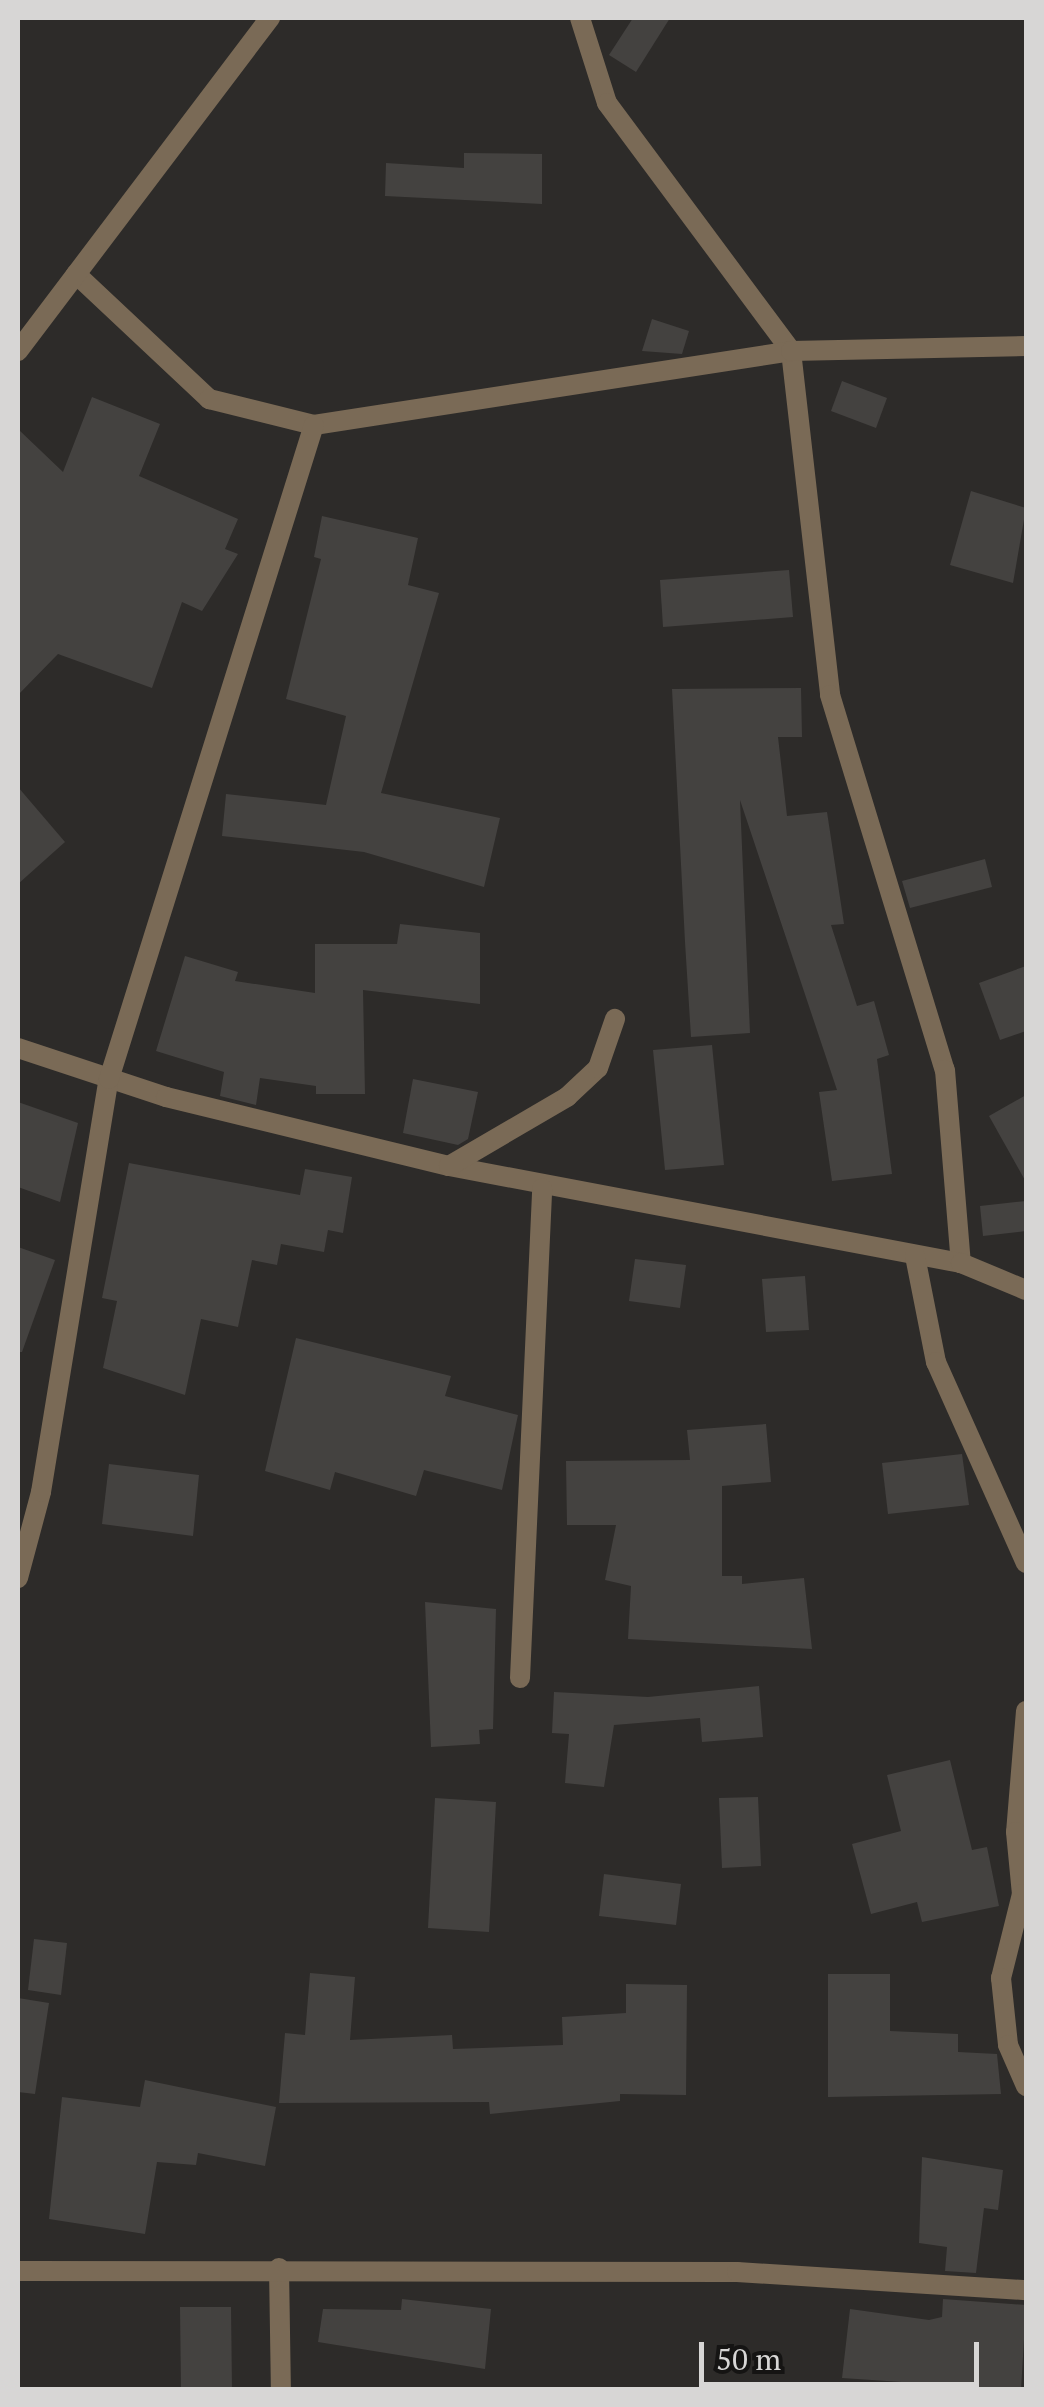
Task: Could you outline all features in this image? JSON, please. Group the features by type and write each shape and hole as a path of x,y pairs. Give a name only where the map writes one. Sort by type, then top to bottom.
{"street":[{"path":"18,351 270,18"},
{"path":"580,18 607,103 791,351 830,695 945,1070 961,1264"},
{"path":"76,274 209,398 314,425 791,351 1026,346"},
{"path":"18,1578 41,1492 110,1079 314,425"},
{"path":"449,1166 566,1097 598,1068 614,1019"},
{"path":"18,1048 110,1079 449,1166 542,1188 961,1264 1026,1290"},
{"path":"520,1678 523,1466 542,1188"},
{"path":"916,1256 936,1362 1026,1564"},
{"path":"1026,1711 1016,1832 1022,1894 1001,1978 1008,2045 1026,2086"},
{"path":"18,2271 279,2268 737,2272 1026,2290"},
{"path":"279,2268 281,2390"}],"building":[{"path":"633,18 670,18 636,72 609,55"},
{"path":"464,153 542,154 542,204 385,196 386,163 464,168"},
{"path":"652,319 689,331 682,354 642,351"},
{"path":"842,381 887,398 876,428 831,411"},
{"path":"92,397 160,424 139,476 238,519 225,549 238,554 202,611 182,602 152,688 58,654 18,695 18,429 63,472"},
{"path":"971,491 1026,508 1013,583 950,565"},
{"path":"322,516 418,538 408,585 439,593 381,793 500,818 484,887 364,852 222,836 226,794 326,805 346,716 286,699 321,559 314,557"},
{"path":"789,570 793,617 663,627 660,580"},
{"path":"801,688 802,737 778,737 787,816 827,812 844,924 831,925 857,1006 874,1001 889,1055 877,1059 892,1174 832,1181 819,1092 837,1090 740,800 750,1033 691,1037 672,689"},
{"path":"18,787 65,842 18,884"},
{"path":"985,859 992,887 910,908 902,881"},
{"path":"400,924 480,933 480,1004 363,990 365,1094 316,1094 316,1086 260,1078 256,1105 220,1096 224,1072 156,1051 185,956 238,972 235,981 315,993 315,944 397,944"},
{"path":"1026,966 1026,1031 1000,1040 979,983"},
{"path":"712,1045 724,1165 665,1170 653,1050"},
{"path":"413,1079 478,1092 468,1139 458,1145 403,1133"},
{"path":"1026,1095 1026,1182 989,1116"},
{"path":"18,1102 78,1123 60,1202 18,1187"},
{"path":"129,1163 300,1195 305,1169 352,1177 343,1233 328,1230 324,1252 281,1244 277,1265 252,1260 238,1327 201,1319 185,1395 103,1368 117,1301 102,1298"},
{"path":"1026,1201 1026,1231 983,1236 980,1206"},
{"path":"18,1247 55,1260 22,1352 18,1352"},
{"path":"635,1259 686,1265 680,1308 629,1301"},
{"path":"805,1276 809,1330 766,1332 762,1279"},
{"path":"296,1338 451,1376 445,1396 518,1415 502,1490 424,1470 416,1496 335,1472 330,1490 265,1471"},
{"path":"766,1424 771,1482 722,1486 722,1576 742,1576 742,1584 804,1578 812,1649 628,1639 631,1586 605,1580 616,1525 567,1525 566,1461 690,1460 687,1430"},
{"path":"962,1454 969,1505 888,1514 882,1463"},
{"path":"109,1464 199,1475 193,1536 102,1524"},
{"path":"425,1602 496,1609 493,1729 479,1730 480,1744 431,1747"},
{"path":"759,1686 763,1737 702,1742 700,1718 614,1725 604,1787 565,1783 569,1734 552,1733 554,1692 648,1697"},
{"path":"950,1760 972,1850 987,1847 999,1906 922,1922 917,1902 871,1914 852,1844 901,1831 887,1775"},
{"path":"758,1797 761,1866 722,1868 719,1798"},
{"path":"435,1798 496,1802 489,1932 428,1928"},
{"path":"604,1874 681,1884 676,1925 599,1916"},
{"path":"34,1939 67,1943 61,1995 28,1990"},
{"path":"310,1973 355,1977 350,2040 452,2035 453,2049 563,2045 562,2017 626,2013 626,1984 687,1985 686,2095 620,2094 620,2101 490,2114 489,2102 279,2103 285,2033 305,2035"},
{"path":"828,1974 890,1974 890,2031 958,2034 958,2052 997,2054 1001,2094 828,2097"},
{"path":"18,1998 49,2003 35,2094 18,2092"},
{"path":"145,2080 276,2107 265,2166 198,2153 196,2165 157,2162 145,2234 49,2219 62,2097 140,2107"},
{"path":"922,2157 1003,2170 998,2210 984,2208 976,2273 945,2271 947,2247 919,2243"},
{"path":"402,2299 491,2309 485,2369 318,2342 323,2309 401,2310"},
{"path":"943,2299 1026,2305 1021,2390 842,2378 850,2309 929,2320 942,2317"},
{"path":"180,2307 231,2307 232,2390 181,2390"}]}
